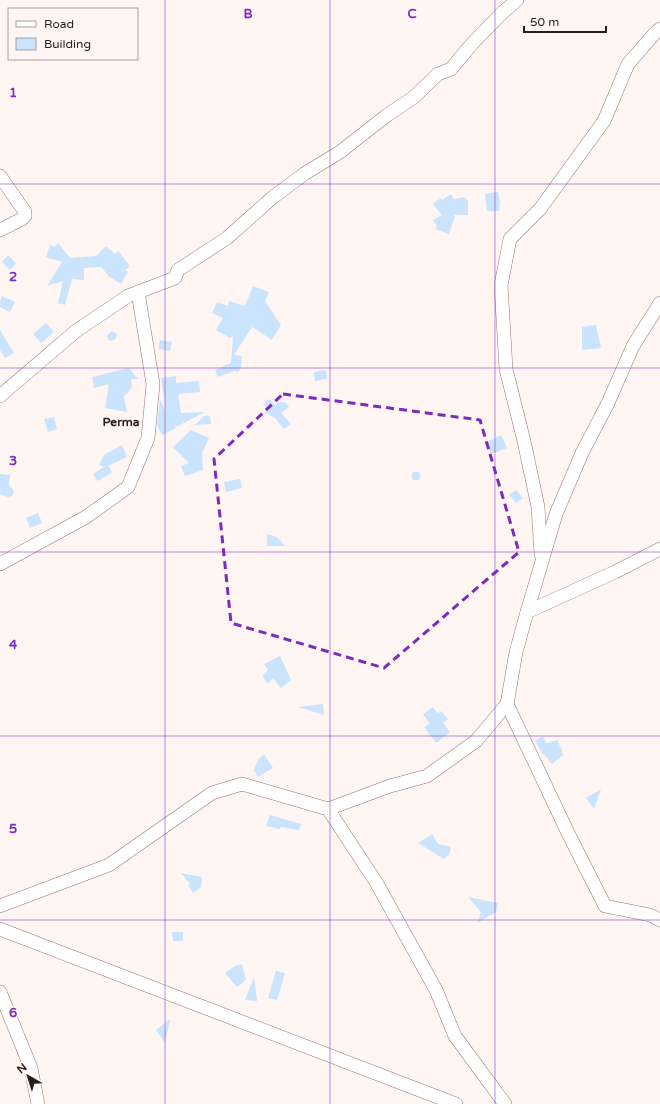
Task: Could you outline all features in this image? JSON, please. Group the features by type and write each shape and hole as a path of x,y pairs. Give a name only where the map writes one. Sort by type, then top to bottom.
{"street":[{"path":"0,396 76,331 128,296 175,278 178,270 227,238 272,198 304,174 340,152 386,116 414,97 438,74 451,69 502,12 517,0"},
{"path":"542,562 538,507 524,441 506,369 500,285 510,239 540,209 604,121 628,64 660,29"},
{"path":"0,176 25,212 25,216 0,230"},
{"path":"0,564 86,517 128,487 148,438 153,384 138,292"},
{"path":"0,906 109,865 212,793 242,784 328,809 390,786 427,776 476,741 508,704 516,652 556,514 582,453 608,403 634,346 660,303"},
{"path":"527,612 615,572 660,549"},
{"path":"508,704 568,833 605,906 650,915 660,920"},
{"path":"328,809 376,882 436,990 455,1036 505,1104"},
{"path":"0,929 456,1104"},
{"path":"0,992 31,1068 38,1104"}],"highlighted area":[{"path":"283,394 480,420 519,552 384,668 231,623 214,459"}],"building":[{"path":"498,192 500,202 499,211 487,211 485,194"},
{"path":"451,194 454,199 464,197 468,201 468,215 454,215 455,216 449,234 436,229 437,226 433,220 442,215 433,204 441,198 442,200"},
{"path":"58,243 70,258 96,256 106,246 115,254 118,251 130,266 125,270 128,272 121,284 108,276 101,267 84,268 84,280 72,279 65,305 58,303 63,281 47,286 62,262 46,257 50,245 55,247"},
{"path":"8,255 16,263 10,270 2,262"},
{"path":"253,286 269,292 265,301 281,325 272,340 252,327 234,355 242,356 241,368 238,372 234,371 218,377 215,370 231,363 233,336 230,338 216,330 223,318 212,313 217,302 228,306 229,301 245,306"},
{"path":"2,296 15,302 10,312 0,307"},
{"path":"46,323 54,332 41,343 33,334"},
{"path":"596,325 601,348 582,350 582,327"},
{"path":"0,330 14,353 5,358 0,350"},
{"path":"112,331 117,334 116,338 109,341 107,336"},
{"path":"160,340 172,342 170,351 158,349"},
{"path":"129,368 138,379 131,379 132,386 128,393 124,396 127,412 105,408 109,384 94,388 92,377"},
{"path":"326,370 327,379 315,381 314,372"},
{"path":"176,376 176,383 199,381 200,392 178,394 181,413 205,412 178,426 175,426 176,428 162,435 157,425 160,400 166,411 161,378"},
{"path":"269,399 275,405 279,402 285,402 289,407 281,413 291,424 284,429 275,418 265,413 269,410 263,404"},
{"path":"204,416 210,416 211,424 195,425"},
{"path":"54,417 57,429 48,432 44,419"},
{"path":"191,430 209,438 202,453 203,470 185,476 181,466 189,463 173,447"},
{"path":"501,435 507,448 491,454 485,443"},
{"path":"122,445 127,457 108,466 112,472 98,481 93,474 104,467 99,465 105,454"},
{"path":"414,472 418,472 420,476 418,480 414,480 412,478 412,474"},
{"path":"0,474 10,475 9,485 14,492 12,496 8,497 0,494"},
{"path":"240,479 242,488 226,492 224,482"},
{"path":"516,490 523,498 516,503 509,495"},
{"path":"38,513 42,523 30,528 26,518"},
{"path":"267,534 277,537 285,546 267,546"},
{"path":"280,656 291,680 281,688 273,678 268,684 262,676 268,670 264,664"},
{"path":"323,704 324,715 298,707"},
{"path":"433,707 438,714 441,711 448,719 443,723 450,732 436,743 424,727 430,724 423,714"},
{"path":"543,736 546,743 558,740 561,747 563,755 552,764 544,754 543,755 535,741"},
{"path":"264,754 273,768 258,777 254,770 258,760"},
{"path":"601,789 594,809 586,798"},
{"path":"270,815 301,824 299,830 281,827 280,829 266,826"},
{"path":"432,834 438,844 451,847 449,855 444,859 418,843"},
{"path":"181,873 202,877 201,887 193,893 188,886 190,884"},
{"path":"468,897 498,903 496,912 477,923 481,912"},
{"path":"172,932 183,932 183,941 173,941"},
{"path":"242,964 246,980 237,987 225,973 235,966"},
{"path":"276,971 285,973 277,1000 268,998"},
{"path":"254,977 257,1001 245,1000"},
{"path":"170,1019 165,1043 156,1030"}],"district":[{"name":"Perma","path":"121,422"}]}
